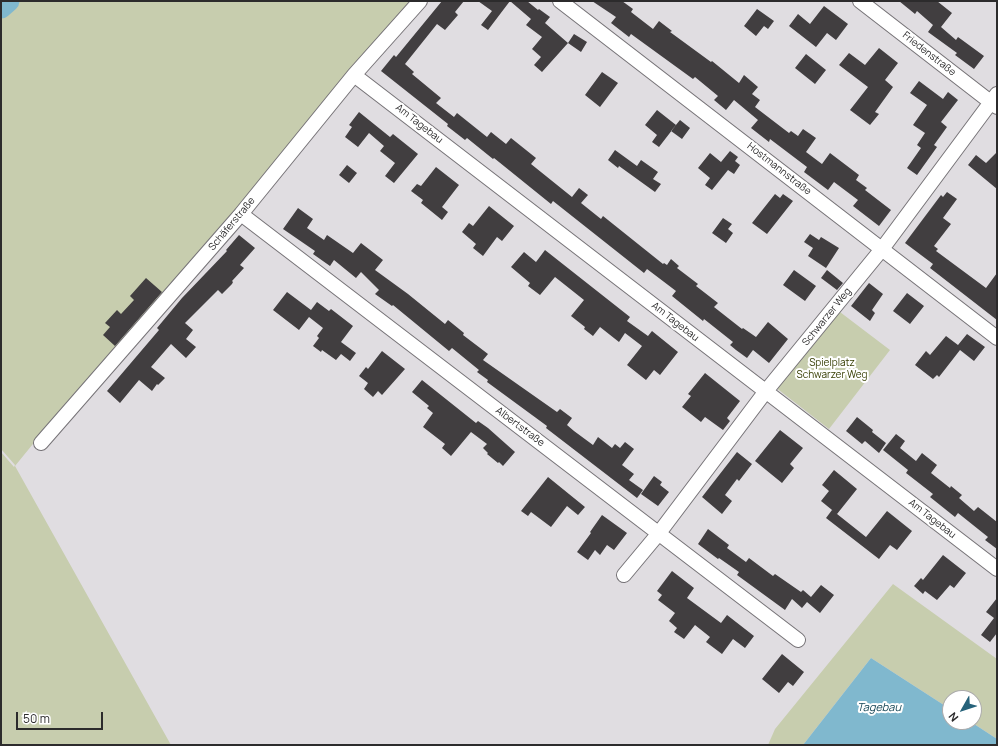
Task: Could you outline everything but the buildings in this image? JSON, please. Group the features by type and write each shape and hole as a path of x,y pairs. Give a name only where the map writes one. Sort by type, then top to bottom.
{"street":[{"name":"Schäferstraße","path":"41,443 241,214 354,75 420,1"},
{"name":"Hostmannstraße","path":"560,1 997,338"},
{"name":"Friedenstraße","path":"860,1 995,101"},
{"name":"Am Tagebau","path":"354,75 997,569"},
{"name":"Schwarzer Weg","path":"624,575 659,533 766,392 882,249 995,101"},
{"name":"Albertstraße","path":"241,214 798,640"}],"green space":[{"path":"1,1 411,1 239,212 37,439 15,466 171,745 1,745 1,452 14,467 15,465 1,449"},
{"name":"Spielplatz Schwarzer Weg","path":"836,309 890,350 829,429 775,387"},
{"path":"893,584 997,659 997,739 982,729 982,690 942,690 942,704 871,658 803,745 768,745 775,729"}],"water":[{"name":"Tagebau","path":"871,658 942,704 942,730 982,729 997,739 997,745 803,745"}],"waterway":[{"path":"1,8 9,1"}]}
